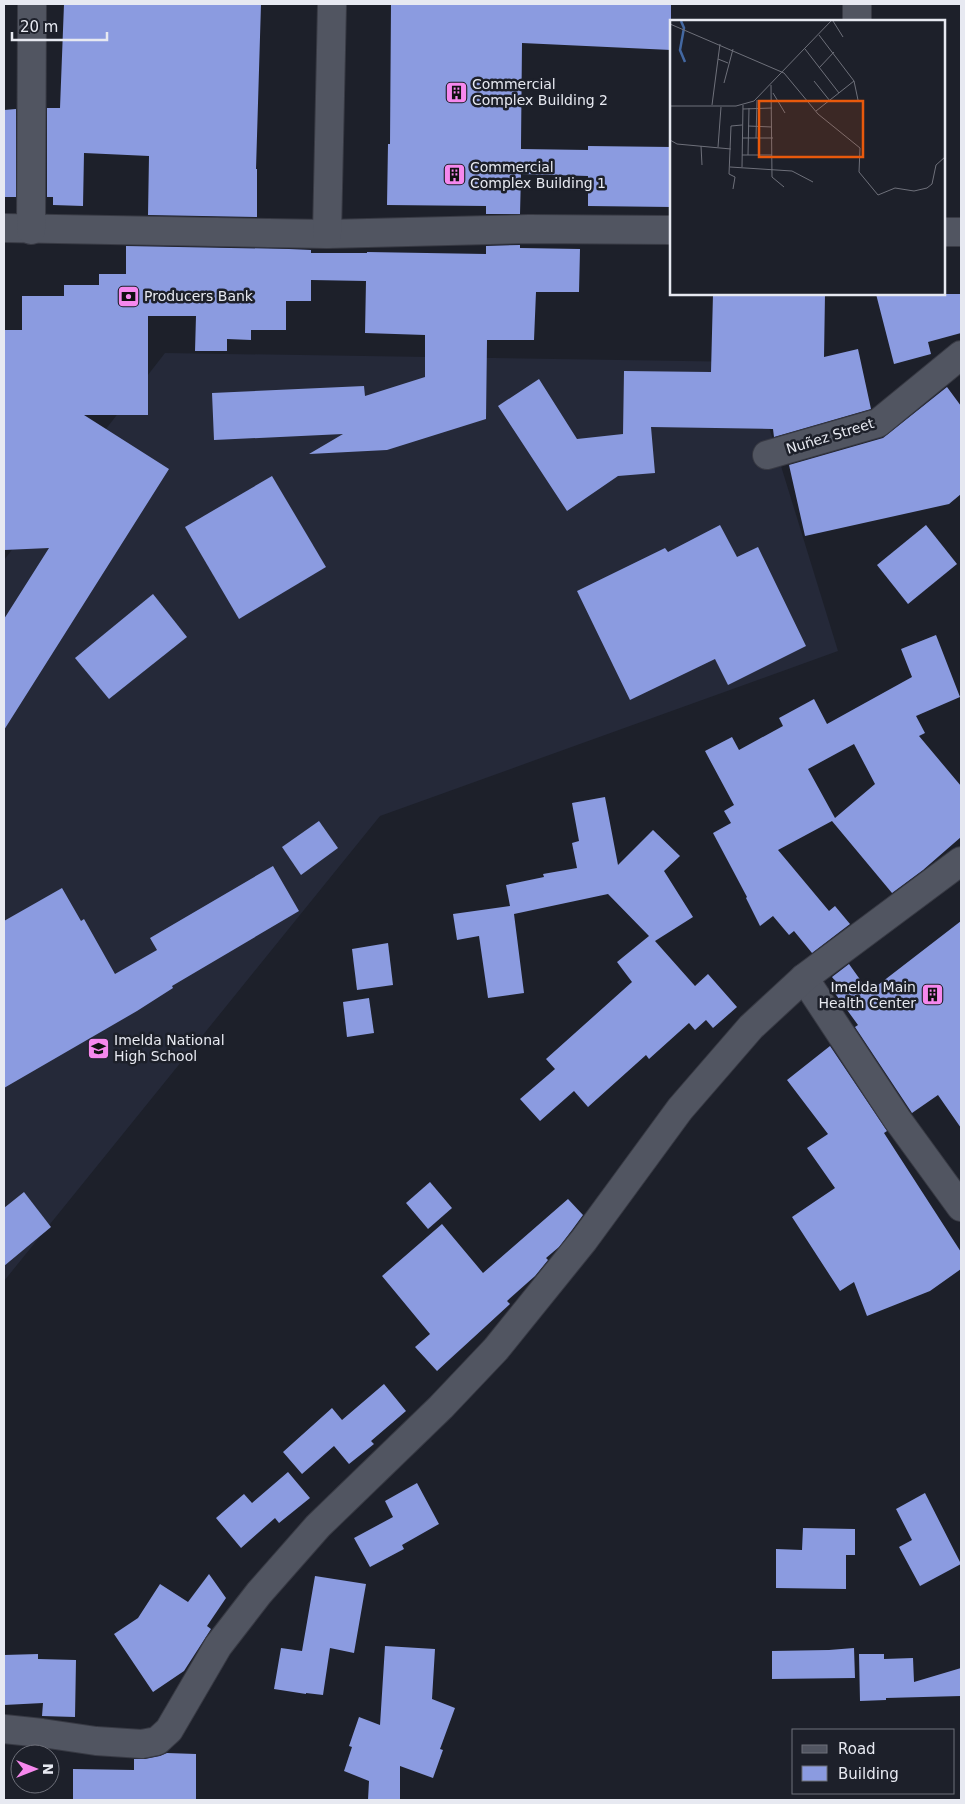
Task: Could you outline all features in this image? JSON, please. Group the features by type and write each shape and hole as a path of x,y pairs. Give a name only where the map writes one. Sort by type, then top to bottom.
{"street":[{"path":"31,230 32,4"},
{"path":"327,234 332,4"},
{"path":"857,4 857,20"},
{"path":"4,228 327,234 529,229 670,230"},
{"path":"945,232 961,232"},
{"name":"Nuñez Street","path":"767,454 878,422 961,355"},
{"path":"4,1729 142,1744 157,1741 169,1730 218,1646 258,1593 318,1526 441,1407 496,1349 584,1240 680,1108 750,1027 804,978 961,861"},
{"path":"804,978 897,1119 961,1207"}],"shaded area":[{"name":"Imelda National High School","path":"165,353 749,362 838,651 380,816 4,1281 4,560"}],"building":[{"path":"64,4 261,4 256,169 257,217 148,215 149,156 84,153 83,206 53,205 53,197 47,197 47,108 60,108"},
{"path":"391,4 671,4 670,50 522,43 521,149 588,150 588,146 670,147 670,207 588,206 588,176 521,174 520,214 486,214 486,206 387,205 388,144 390,144"},
{"path":"16,109 16,197 4,197 4,110"},
{"path":"520,245 520,248 580,249 579,292 536,292 534,340 487,340 486,419 387,450 309,454 343,434 214,440 212,393 364,386 365,396 425,377 425,335 365,333 366,281 311,280 311,301 286,301 286,330 251,330 251,340 227,339 227,351 195,351 196,316 148,316 148,415 84,415 169,469 4,730 4,619 49,548 4,550 4,330 22,330 22,296 64,296 64,285 99,285 99,274 126,274 126,246 289,249 311,250 311,253 486,254 486,246"},
{"path":"961,294 961,333 928,342 931,354 894,364 876,295"},
{"path":"713,295 825,295 824,357 858,349 871,409 774,437 773,429 651,427 655,473 618,476 567,511 498,406 539,379 577,439 623,434 624,371 711,372"},
{"path":"947,387 961,406 961,494 949,504 805,536 789,465 883,438"},
{"path":"272,476 326,567 239,619 185,527"},
{"path":"720,525 737,557 758,547 806,646 728,685 715,659 630,700 577,591 665,548 668,552"},
{"path":"926,525 957,564 908,604 877,565"},
{"path":"153,594 187,637 109,699 75,658"},
{"path":"936,635 960,697 916,716 925,733 919,736 961,786 961,837 923,870 892,893 832,821 778,850 829,911 835,906 850,924 812,953 794,931 789,935 773,916 760,926 713,833 731,823 724,811 734,805 705,751 732,737 739,750 783,726 779,718 814,699 827,724 912,677 901,649","holes":["854,744 875,784 835,818 808,769"]},
{"path":"605,797 618,865 653,830 680,856 664,871 693,917 655,941 695,986 708,974 737,1007 713,1028 706,1020 695,1030 689,1023 649,1059 646,1055 588,1107 574,1091 540,1121 520,1099 555,1069 546,1059 632,982 617,962 649,936 608,894 514,914 524,993 488,998 479,936 457,940 453,914 510,906 506,885 544,877 543,874 577,868 572,843 579,841 572,803"},
{"path":"319,821 338,848 301,875 282,847"},
{"path":"273,866 299,911 172,986 173,988 137,1011 4,1088 4,921 62,888 81,921 84,919 115,974 157,950 150,938"},
{"path":"961,921 961,1128 938,1095 912,1113 855,1027 858,1025 834,992 840,987 832,977 849,964 869,992"},
{"path":"388,943 393,985 357,990 352,949"},
{"path":"369,998 374,1033 347,1037 343,1002"},
{"path":"830,1046 887,1131 884,1133 961,1252 961,1269 930,1291 867,1316 854,1282 840,1291 792,1217 835,1188 807,1148 828,1134 787,1080"},
{"path":"430,1182 452,1208 428,1229 406,1203"},
{"path":"24,1192 51,1227 4,1266 4,1208"},
{"path":"568,1199 583,1215 572,1230 559,1247 546,1258 548,1260 535,1276 507,1301 510,1304 437,1371 415,1347 430,1334 382,1276 442,1224 483,1273"},
{"path":"384,1384 406,1411 371,1441 374,1444 349,1464 334,1446 302,1474 283,1452 332,1408 342,1420"},
{"path":"288,1472 310,1498 279,1523 275,1518 241,1548 216,1518 244,1494 252,1503"},
{"path":"417,1483 439,1524 402,1545 404,1549 370,1567 354,1538 393,1517 385,1501"},
{"path":"925,1493 961,1564 920,1586 899,1547 912,1540 896,1509"},
{"path":"803,1528 855,1529 855,1555 846,1555 846,1589 776,1588 776,1549 802,1550"},
{"path":"209,1574 226,1598 207,1626 211,1629 184,1671 153,1692 114,1634 138,1618 160,1584 188,1602"},
{"path":"315,1576 366,1584 354,1653 330,1648 323,1695 274,1689 281,1648 302,1651"},
{"path":"385,1646 435,1649 432,1699 455,1708 440,1749 443,1750 433,1778 400,1766 400,1800 368,1800 369,1781 344,1771 352,1747 349,1746 359,1717 380,1725"},
{"path":"854,1648 855,1678 772,1679 772,1651"},
{"path":"38,1654 38,1659 76,1660 75,1717 42,1716 43,1703 4,1705 4,1655"},
{"path":"859,1654 884,1654 884,1659 913,1658 914,1682 961,1668 961,1696 886,1698 886,1700 860,1701"},
{"path":"167,1753 196,1754 196,1800 73,1800 73,1769 134,1770 134,1759 145,1759"}],"place":[{"name":"Commercial Complex Building 2","path":"456,92"},
{"name":"Commercial Complex Building 1","path":"454,175"},
{"name":"Producers Bank","path":"128,296"},
{"name":"Imelda Main Health Center","path":"932,995"},
{"name":"Imelda National High School","path":"98,1048"}]}
